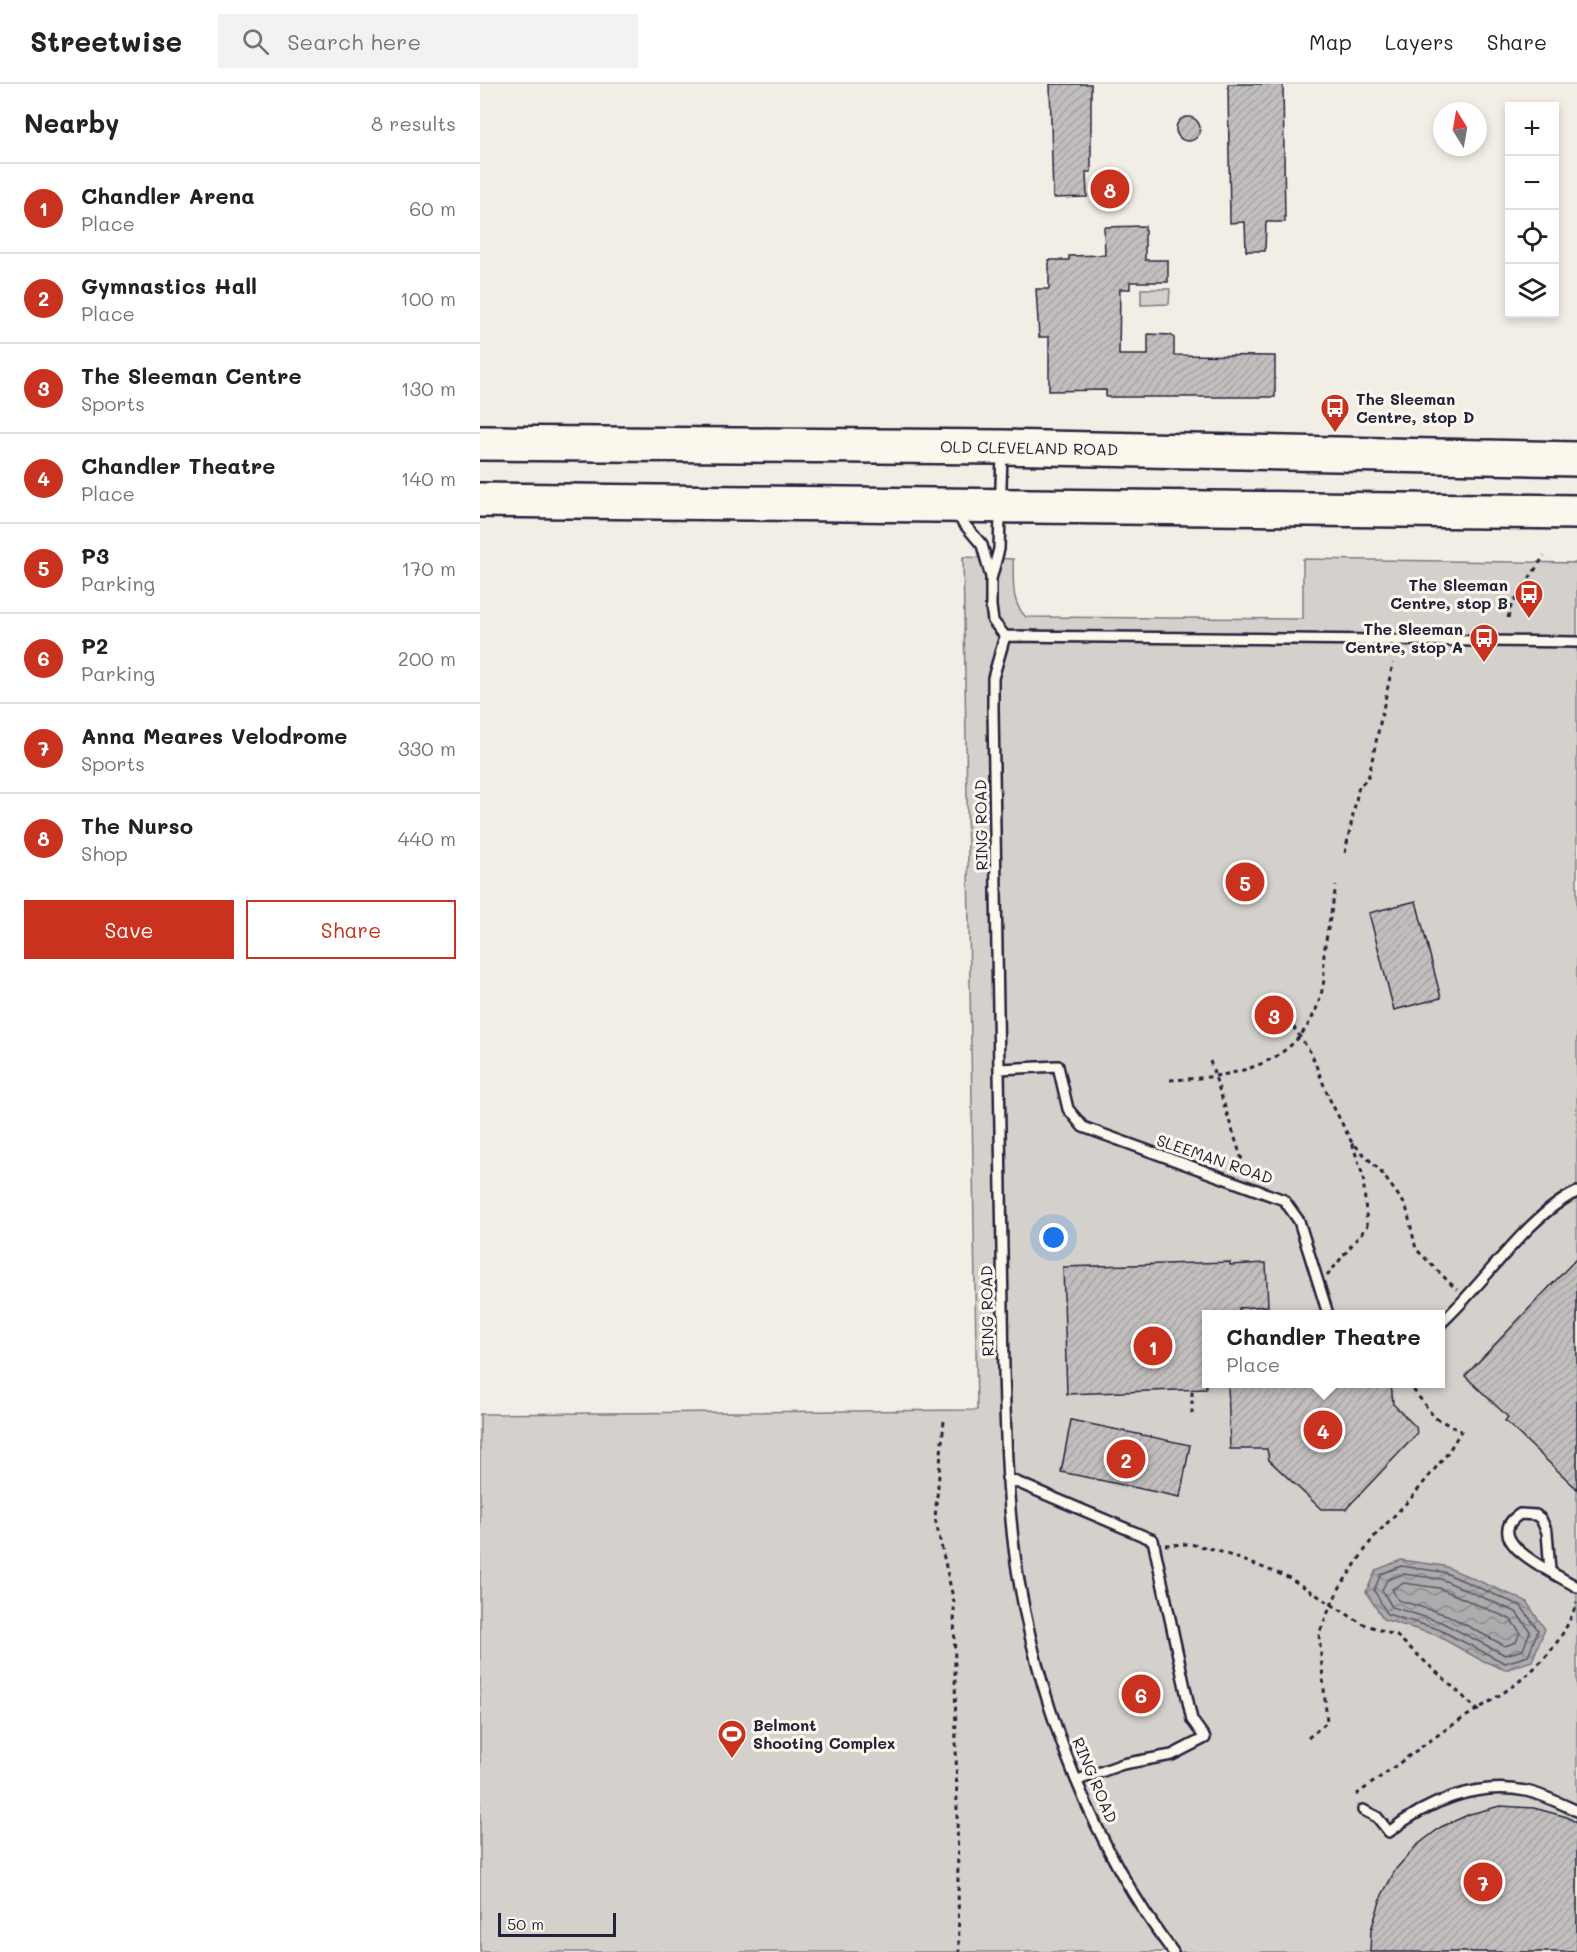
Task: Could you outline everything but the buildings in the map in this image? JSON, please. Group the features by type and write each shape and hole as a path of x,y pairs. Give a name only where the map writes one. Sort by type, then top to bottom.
{"highway":[{"name":"OLD CLEVELAND ROAD","path":"480,443 1002,447 1577,459"},
{"path":"480,500 1577,512"}],"lane":[{"path":"991,579 999,549 1002,447"},
{"path":"948,506 982,545 991,579 993,621 1005,636 1577,642"},
{"name":"RING ROAD","path":"1005,636 993,678 999,1196 1007,1478 1020,1586 1029,1632 1051,1709 1078,1780 1130,1888 1173,1952"},
{"name":"SLEEMAN ROAD","path":"999,1069 1058,1066 1068,1109 1083,1127 1284,1200 1294,1211 1327,1310"},
{"path":"1445,1319 1542,1216 1566,1197 1577,1192"},
{"path":"1007,1478 1142,1533 1153,1540 1192,1720 1205,1738 1172,1755 1123,1764 1078,1780"},
{"path":"1550,1571 1545,1525 1536,1515 1520,1514 1509,1526 1510,1541 1514,1548 1550,1571 1577,1587"},
{"path":"1363,1810 1377,1817 1389,1832 1426,1806 1476,1791 1525,1791 1551,1799 1577,1811"}],"path":[{"path":"1508,618 1511,606 1544,556"},
{"path":"1345,853 1359,786 1368,779 1371,768 1393,663"},
{"path":"1170,1080 1228,1076 1267,1062 1300,1037 1313,1018 1324,985 1324,956 1336,886"},
{"path":"1288,1019 1300,1037 1351,1141 1363,1176 1367,1226 1334,1272 1319,1283"},
{"path":"1209,1061 1242,1160 1241,1174 1259,1180 1259,1190"},
{"path":"1351,1141 1381,1172 1406,1206 1416,1249 1466,1298"},
{"path":"1308,1738 1327,1722 1319,1634 1331,1605 1340,1587 1373,1538 1412,1497 1447,1454 1461,1431 1435,1418 1412,1388"},
{"path":"1192,1389 1192,1414"},
{"path":"944,1421 935,1518 954,1602 959,1952"},
{"path":"1155,1547 1173,1543 1213,1549 1288,1577 1361,1623 1397,1636 1479,1711"},
{"path":"1356,1795 1438,1735 1479,1711 1538,1667 1570,1621 1577,1602"}],"shaded area":[{"path":"1141,289 1170,289 1169,304 1141,305"},
{"path":"963,557 1013,559 1015,598 1026,617 1303,619 1303,559 1577,563 1577,1952 480,1952 480,1414 977,1410"}],"water":[{"path":"1401,1560 1444,1566 1526,1601 1545,1629 1532,1661 1505,1670 1479,1659 1436,1635 1383,1619 1366,1592 1376,1570"}],"place":[{"name":"The Nurso","path":"1110,189"},
{"name":"The Sleeman Centre, stop D","path":"1335,434"},
{"name":"The Sleeman Centre, stop B","path":"1529,620"},
{"name":"The Sleeman Centre, stop A","path":"1484,664"},
{"name":"P3","path":"1245,882"},
{"name":"The Sleeman Centre","path":"1274,1015"},
{"name":"Chandler Arena","path":"1153,1346"},
{"name":"Chandler Theatre","path":"1323,1430"},
{"name":"Gymnastics Hall","path":"1126,1459"},
{"name":"P2","path":"1141,1694"},
{"name":"Belmont Shooting Complex","path":"732,1760"},
{"name":"Anna Meares Velodrome","path":"1483,1882"}]}
